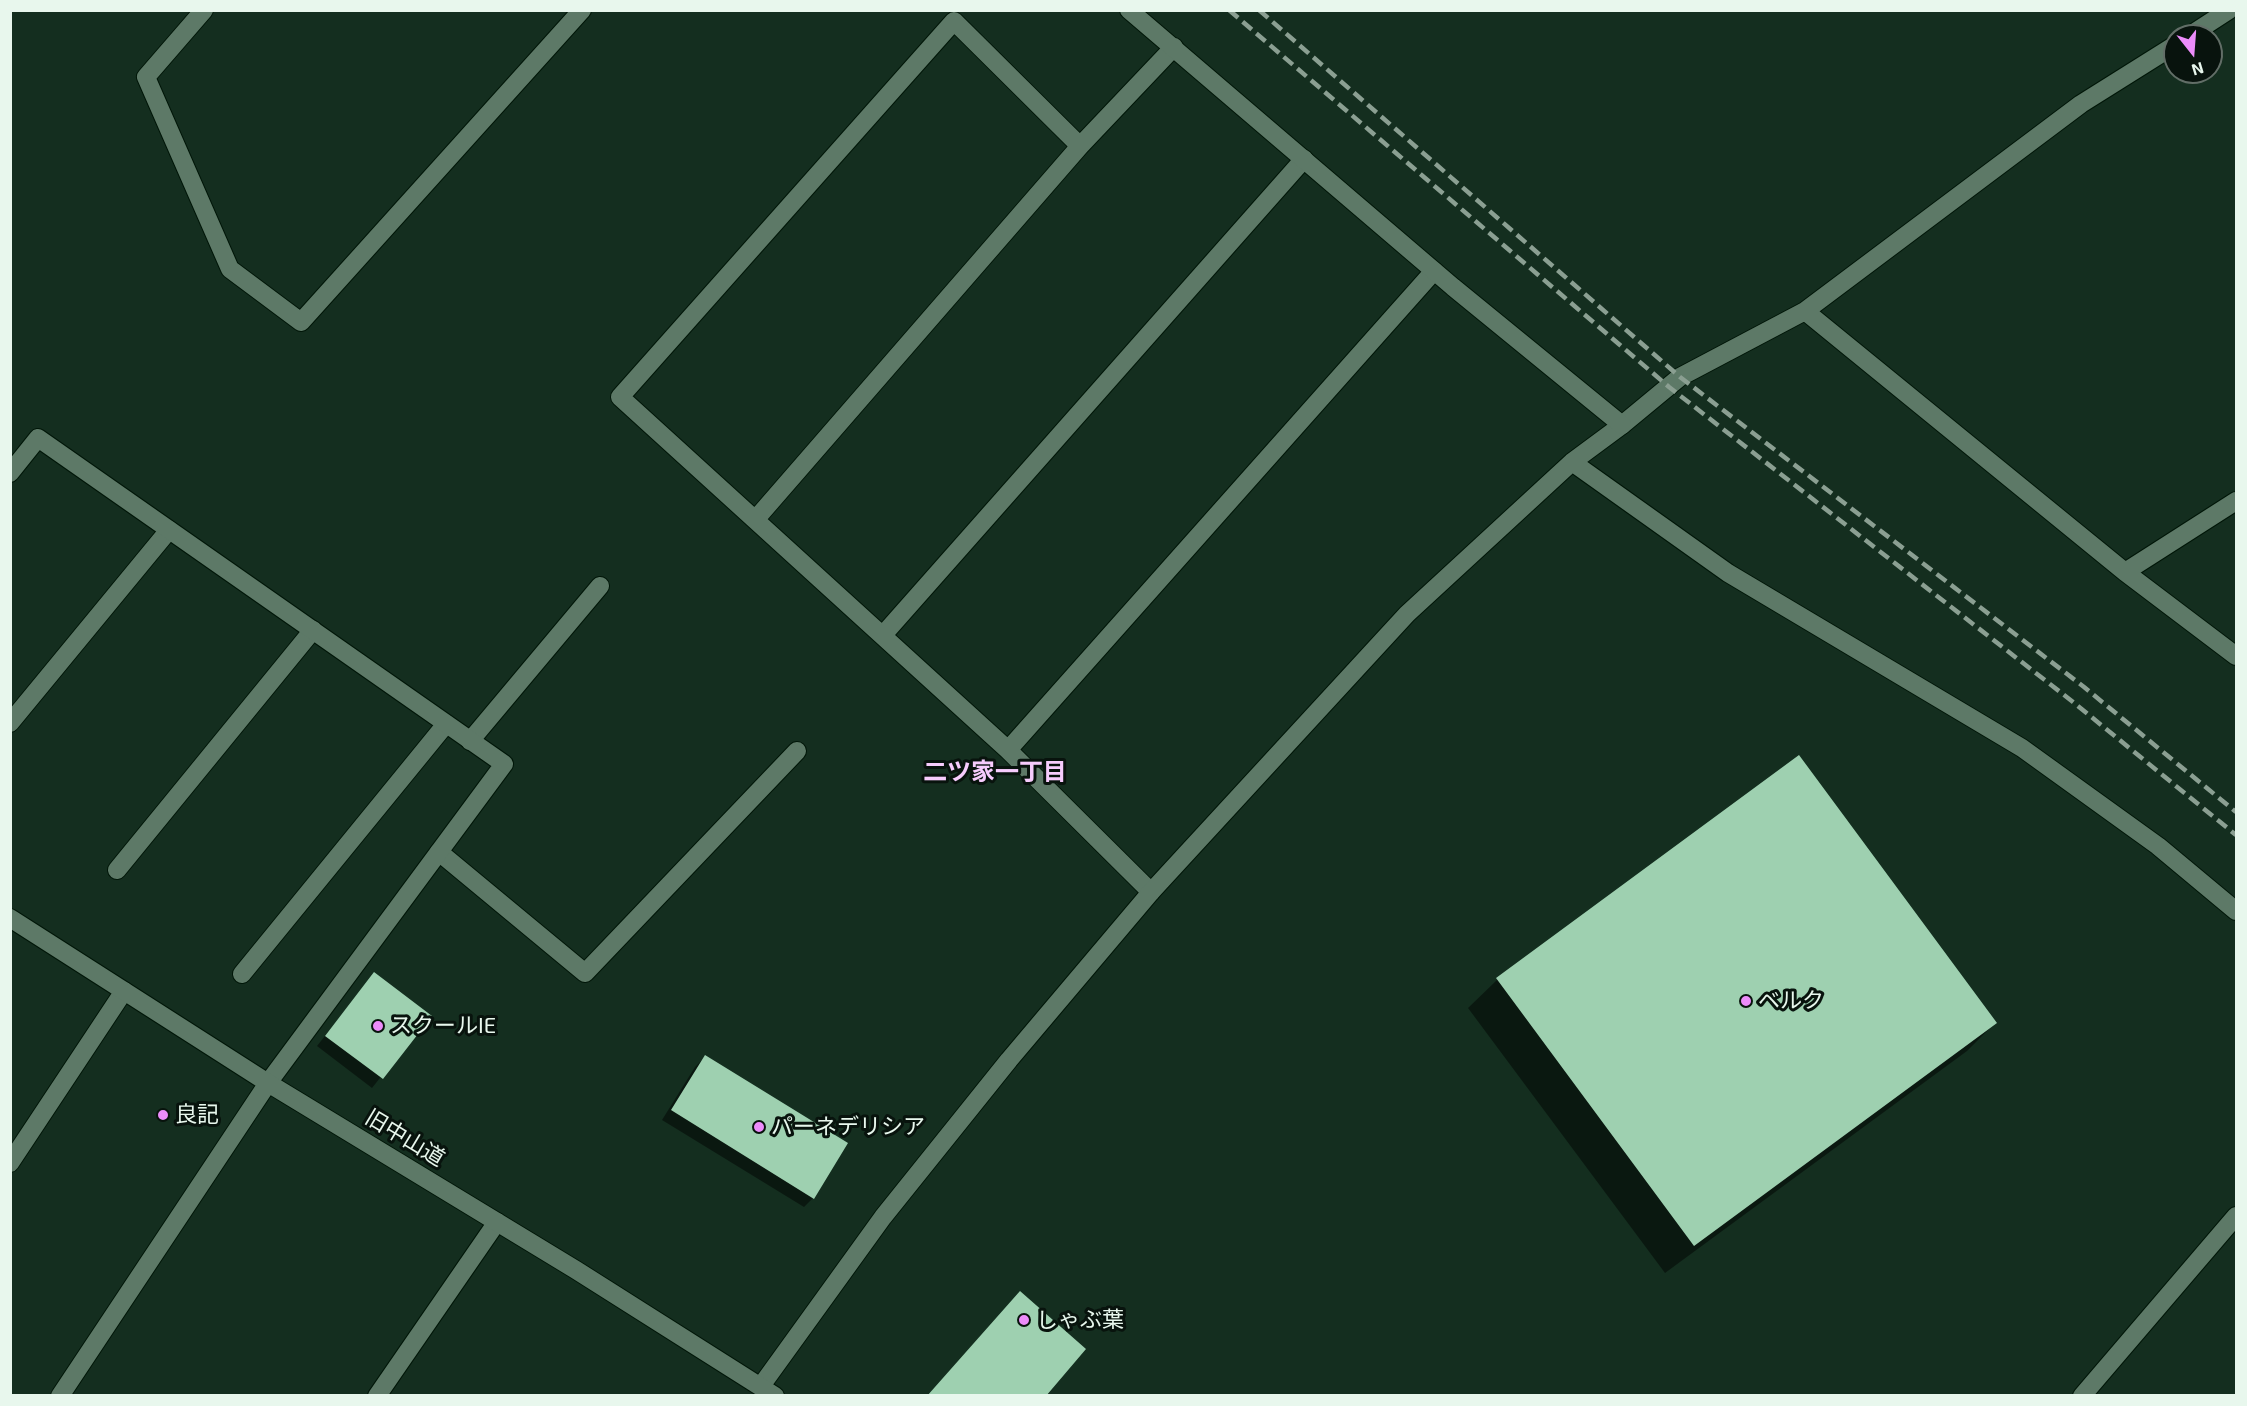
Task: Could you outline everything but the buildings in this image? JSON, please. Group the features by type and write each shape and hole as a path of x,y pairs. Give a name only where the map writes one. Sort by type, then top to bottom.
{"street":[{"path":"204,10 146,77 230,269 301,322 582,10"},
{"path":"1129,10 1434,271 1622,425"},
{"path":"2207,24 2229,10"},
{"path":"1080,146 954,21 620,397 1008,750 1151,892"},
{"path":"755,520 1080,146 1174,47"},
{"path":"768,1391 883,1217 1009,1060 1151,892 1407,614 1572,462 1622,425 1680,377 1805,311 2081,104 2163,53"},
{"path":"883,635 1304,159"},
{"path":"1008,750 1434,271"},
{"path":"1805,311 2125,572 2236,656"},
{"path":"10,473 38,438 504,764 268,1083 60,1395"},
{"path":"1572,462 1728,573 2022,748 2158,846 2236,911"},
{"path":"2125,572 2236,501"},
{"path":"10,723 169,530"},
{"path":"470,741 600,586"},
{"path":"117,870 313,630"},
{"path":"242,974 446,724"},
{"path":"439,852 585,973 797,751"},
{"name":"旧中山道","path":"10,918 268,1083 768,1391"},
{"path":"10,1163 123,991"},
{"path":"2082,1395 2236,1216"},
{"path":"377,1395 497,1222"}],"railway":[{"path":"1229,10 1669,387 2073,702 2236,835"},
{"path":"1259,10 1680,377 2084,687 2236,812"}],"place":[{"name":"ベルク","path":"1746,1001"},
{"name":"スクールIE","path":"378,1026"},
{"name":"良記","path":"163,1115"},
{"name":"パーネデリシア","path":"759,1127"},
{"name":"しゃぶ葉","path":"1024,1320"}],"district":[{"name":"二ツ家一丁目","path":"995,772"}]}
